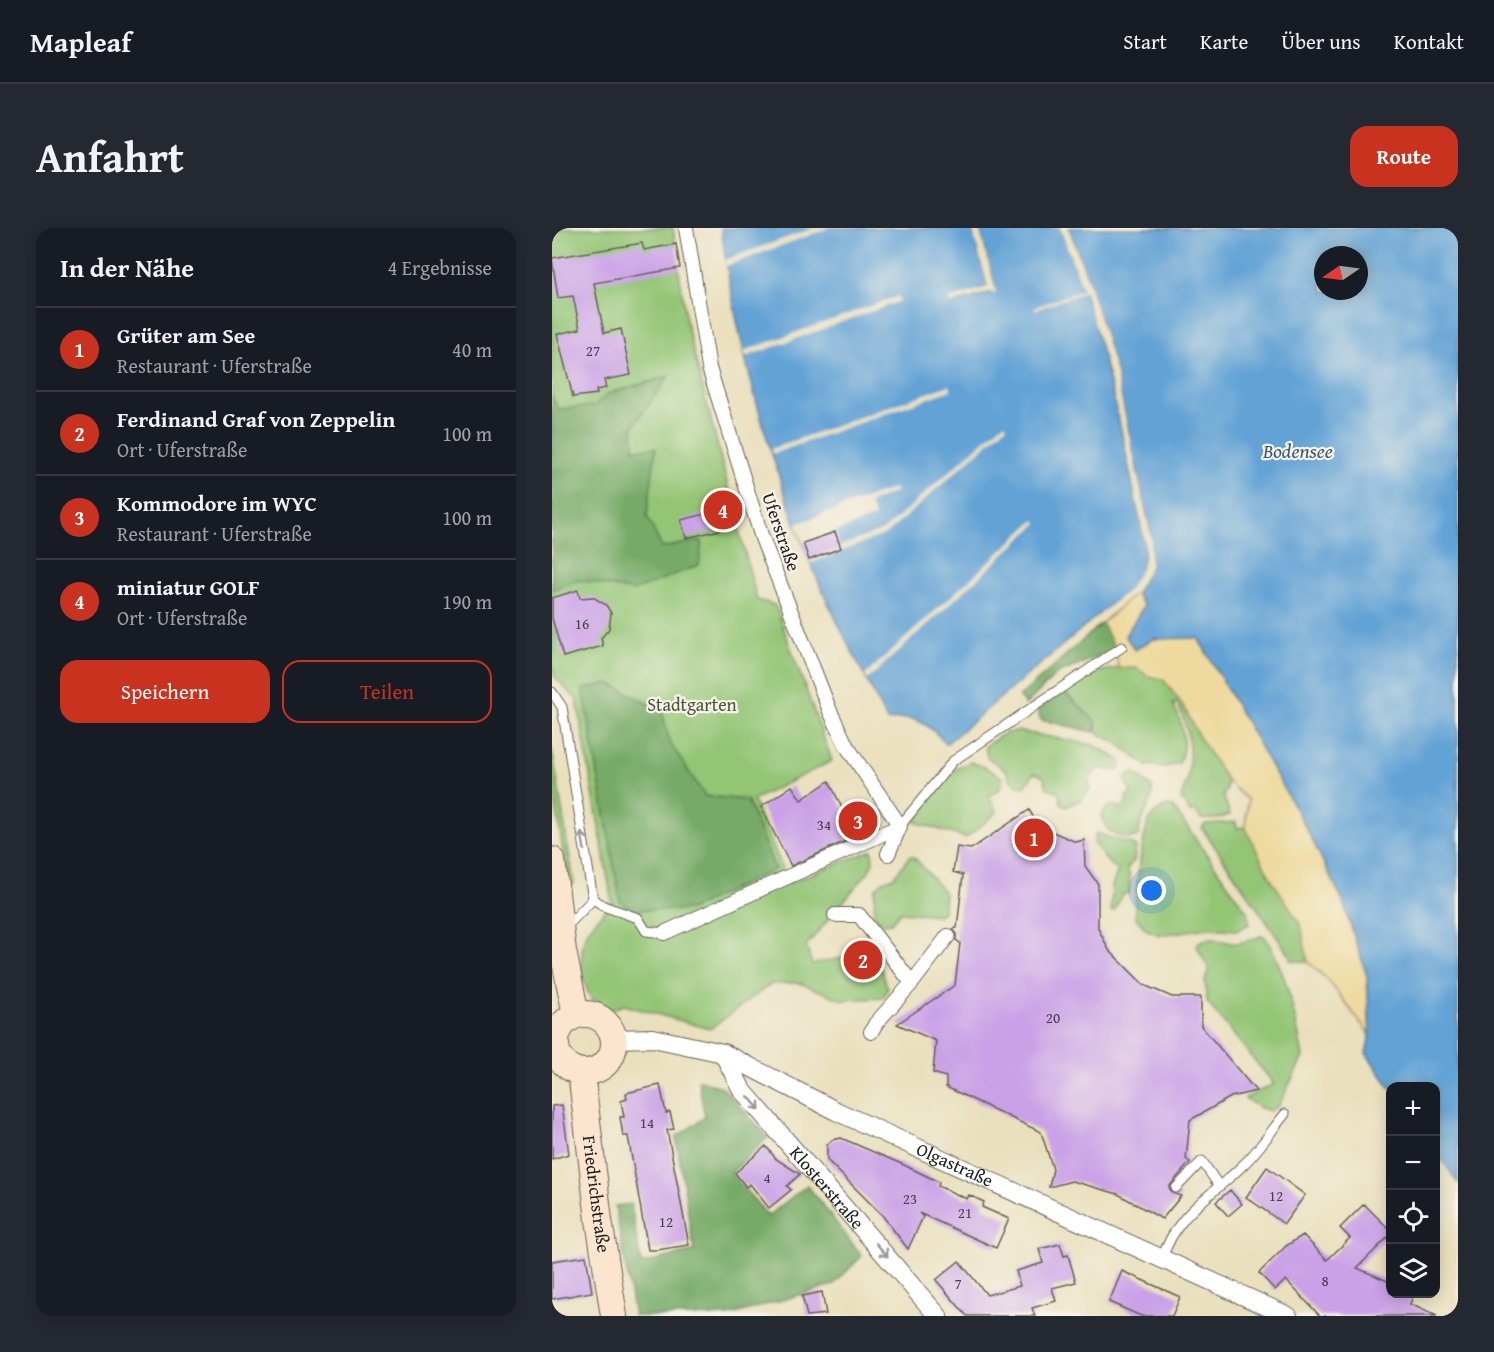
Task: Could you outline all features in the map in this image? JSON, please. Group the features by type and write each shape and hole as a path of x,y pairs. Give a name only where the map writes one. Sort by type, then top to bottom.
{"main road":[{"path":"552,860 564,951 576,1015"},
{"path":"576,1015 596,1016 611,1029 614,1039 614,1049 604,1066 581,1072 567,1065 554,1049 560,1028 576,1015"},
{"name":"Friedrichstraße","path":"581,1072 599,1220 614,1316"}],"street":[{"name":"Uferstraße","path":"686,228 709,368 766,547 830,711 846,745 900,826"},
{"path":"888,854 900,826"},
{"path":"664,933 900,826"},
{"path":"835,915 859,915 912,983"},
{"path":"871,1032 948,936"},
{"name":"Olgastraße","path":"614,1039 653,1038 723,1053 836,1112 1288,1316"},
{"name":"Klosterstraße","path":"723,1053 742,1090 938,1316"}],"lane":[{"path":"900,826 953,761 1122,647"},
{"path":"552,692 562,707 592,899"},
{"path":"562,931 592,899"},
{"path":"592,899 606,907 638,918 646,931 664,933"},
{"path":"1162,1259 1168,1240 1191,1209 1244,1165 1285,1114"},
{"path":"1176,1188 1202,1161 1219,1186"}],"green space":[{"name":"Stadtgarten","path":"552,228 673,228 686,322 757,600 775,605 832,761 753,800 789,883 872,850 873,862 868,872 806,946 812,964 870,952 877,958 888,989 883,998 843,1000 800,983 771,984 710,1029 624,1005 609,1010 596,999 592,1000 588,993 581,960 586,935 612,902 577,700 554,676 552,661"},
{"path":"669,376 633,427 634,449 656,448 647,516 662,548 702,540 699,565 633,591 579,580 552,590 552,395 558,409 594,406 609,393"},
{"path":"1102,623 1116,649 1057,674 1025,705 1019,697"},
{"path":"1118,668 1137,668 1148,676 1163,679 1184,707 1198,735 1227,781 1226,792 1223,794 1230,815 1216,819 1201,819 1195,810 1191,813 1181,799 1187,781 1189,751 1187,731 1177,703 1173,704 1183,733 1182,756 1179,763 1161,768 1154,765 1147,766 1117,743 1097,733 1096,722 1062,690 1083,675"},
{"path":"609,683 662,711 670,743 705,796 747,800 775,869 689,910 631,910 620,901 583,689"},
{"path":"1062,690 1096,722 1095,732 1041,720 1037,709"},
{"path":"1017,731 1094,745 1120,760 1121,766 1117,771 1099,768 1089,780 1090,789 1081,800 1065,807 1062,805 1058,791 1047,788 1043,776 1034,773 1025,787 1022,786 1013,782 1007,771 987,757 985,746 1005,733"},
{"path":"552,748 574,884 568,884 552,780"},
{"path":"970,762 985,767 1003,778 1000,789 989,796 997,812 966,838 915,822 931,795 944,779"},
{"path":"1135,773 1152,787 1152,793 1139,834 1129,838 1114,834 1103,822 1101,816 1108,807 1115,805 1121,808 1125,805 1127,795 1131,793 1125,778 1128,774"},
{"path":"1167,806 1173,807 1248,913 1249,924 1238,930 1208,928 1160,935 1147,930 1136,918 1141,854 1149,821 1159,810"},
{"path":"1236,822 1237,828 1245,827 1270,877 1301,925 1308,962 1290,960 1291,957 1202,828 1205,824"},
{"path":"1096,833 1134,845 1136,848 1134,861 1127,868 1130,877 1129,893 1122,895 1114,911 1111,911 1112,886 1118,870 1106,860 1094,843"},
{"path":"910,856 914,857 945,893 943,912 939,915 900,912 891,923 883,924 874,916 875,889 883,881 894,877"},
{"path":"1261,936 1265,937 1273,951 1285,980 1303,1057 1279,1105 1270,1111 1258,1107 1245,1098 1274,1084 1207,1002 1205,980 1209,969 1196,945 1206,939 1237,943"},
{"path":"698,1080 722,1087 768,1137 731,1173 768,1216 807,1185 862,1256 833,1285 728,1316 634,1316 615,1206 631,1204 641,1264 694,1251 676,1137 705,1117"}],"sand":[{"path":"1136,593 1144,606 1125,636 1198,638 1304,824 1342,899 1367,976 1370,1035 1328,980 1308,962 1301,925 1270,877 1245,827 1248,800 1227,781 1198,735 1184,707 1163,679 1148,676 1137,668 1118,668 1116,649 1102,623"}],"water":[{"path":"721,228 972,228 988,287 949,299 950,304 996,291 979,228 1060,228 1084,290 1035,309 1085,292 1124,445 1144,538 1144,559 1129,589 946,744 934,731 921,722 906,718 887,721 817,578 793,517 766,436 744,354"},
{"name":"Bodensee","path":"1068,228 1458,228 1458,1183 1440,1157 1440,1082 1386,1082 1366,1053 1370,1035 1367,976 1342,899 1304,824 1198,638 1153,639 1135,650 1125,636 1144,606 1136,593 1150,567 1151,537 1115,370 1088,280"}],"pier":[{"path":"814,228 829,228 726,266 725,260"},
{"path":"972,228 979,228 996,291 995,294 989,292 950,304 948,299 988,287"},
{"path":"1060,228 1064,228 1087,291 1114,379 1149,551 1145,568 1131,591 946,747 1129,589 1142,567 1146,551 1111,380 1085,292 1035,310 1035,307 1083,290"},
{"path":"1065,228 1068,228 1088,280 1115,370 1151,537 1150,567 1134,595 1147,567 1148,538 1112,371"},
{"path":"898,296 900,301 745,357 744,351"},
{"path":"950,385 951,390 772,454 771,449"},
{"path":"1004,423 1007,426 886,534 811,563 796,524 894,488 896,492 869,503 875,517 835,532 840,546 884,530"},
{"path":"1035,520 1038,523 867,680 865,675"}],"building":[{"path":"642,243 644,250 676,244 680,268 594,283 604,333 621,329 631,375 604,380 606,388 596,390 597,394 573,397 557,334 580,329 573,296 558,298 552,258"},
{"path":"732,503 737,526 686,538 681,520 714,512 712,507"},
{"path":"835,532 841,548 809,560 803,543"},
{"path":"578,590 580,598 593,597 606,605 611,613 609,629 601,638 603,646 563,657 552,618 552,598"},
{"path":"829,781 847,818 869,808 878,826 791,866 761,807 792,786 801,800"},
{"path":"1029,810 1039,826 1076,842 1084,840 1085,866 1098,884 1098,928 1109,950 1144,985 1172,997 1201,997 1201,1026 1256,1091 1231,1097 1190,1120 1186,1159 1190,1162 1169,1187 1172,1193 1181,1196 1162,1219 1118,1194 1072,1181 1049,1187 1053,1169 1041,1132 946,1087 946,1077 933,1073 936,1041 897,1024 955,985 960,943 956,940 956,933 953,929 957,928 963,875 953,872 957,847 971,849"},
{"path":"660,1085 666,1113 670,1112 674,1129 667,1130 689,1245 648,1250 628,1136 623,1136 620,1117 624,1117 621,1101 627,1099 626,1093"},
{"path":"562,1105 569,1154 552,1159 552,1106"},
{"path":"841,1138 904,1165 939,1182 938,1186 967,1199 969,1195 984,1202 982,1207 1009,1219 996,1248 919,1213 923,1217 908,1249 882,1215 827,1160 827,1145 832,1140"},
{"path":"766,1146 776,1159 800,1174 787,1186 791,1190 769,1208 750,1184 746,1187 735,1173"},
{"path":"1267,1167 1305,1195 1284,1224 1246,1197"},
{"path":"1230,1190 1242,1204 1228,1216 1216,1202"},
{"path":"1364,1204 1386,1226 1386,1239 1357,1268 1386,1280 1386,1298 1412,1298 1410,1304 1437,1316 1320,1316 1286,1280 1275,1290 1259,1273 1286,1246 1303,1235 1327,1260 1350,1238 1340,1228"},
{"path":"1060,1244 1064,1256 1068,1255 1076,1282 1052,1288 1056,1301 1032,1308 1035,1316 967,1316 936,1280 959,1261 987,1295 1020,1286 1016,1271 1043,1263 1039,1249"},
{"path":"586,1256 592,1292 552,1299 552,1261"},
{"path":"1122,1271 1180,1297 1172,1316 1141,1316 1109,1302"},
{"path":"822,1292 826,1314 807,1316 802,1296"}],"place":[{"name":"miniatur GOLF","path":"723,510"},
{"name":"Kommodore im WYC","path":"858,821"},
{"name":"Grüter am See","path":"1034,838"},
{"name":"Ferdinand Graf von Zeppelin","path":"863,960"}]}
